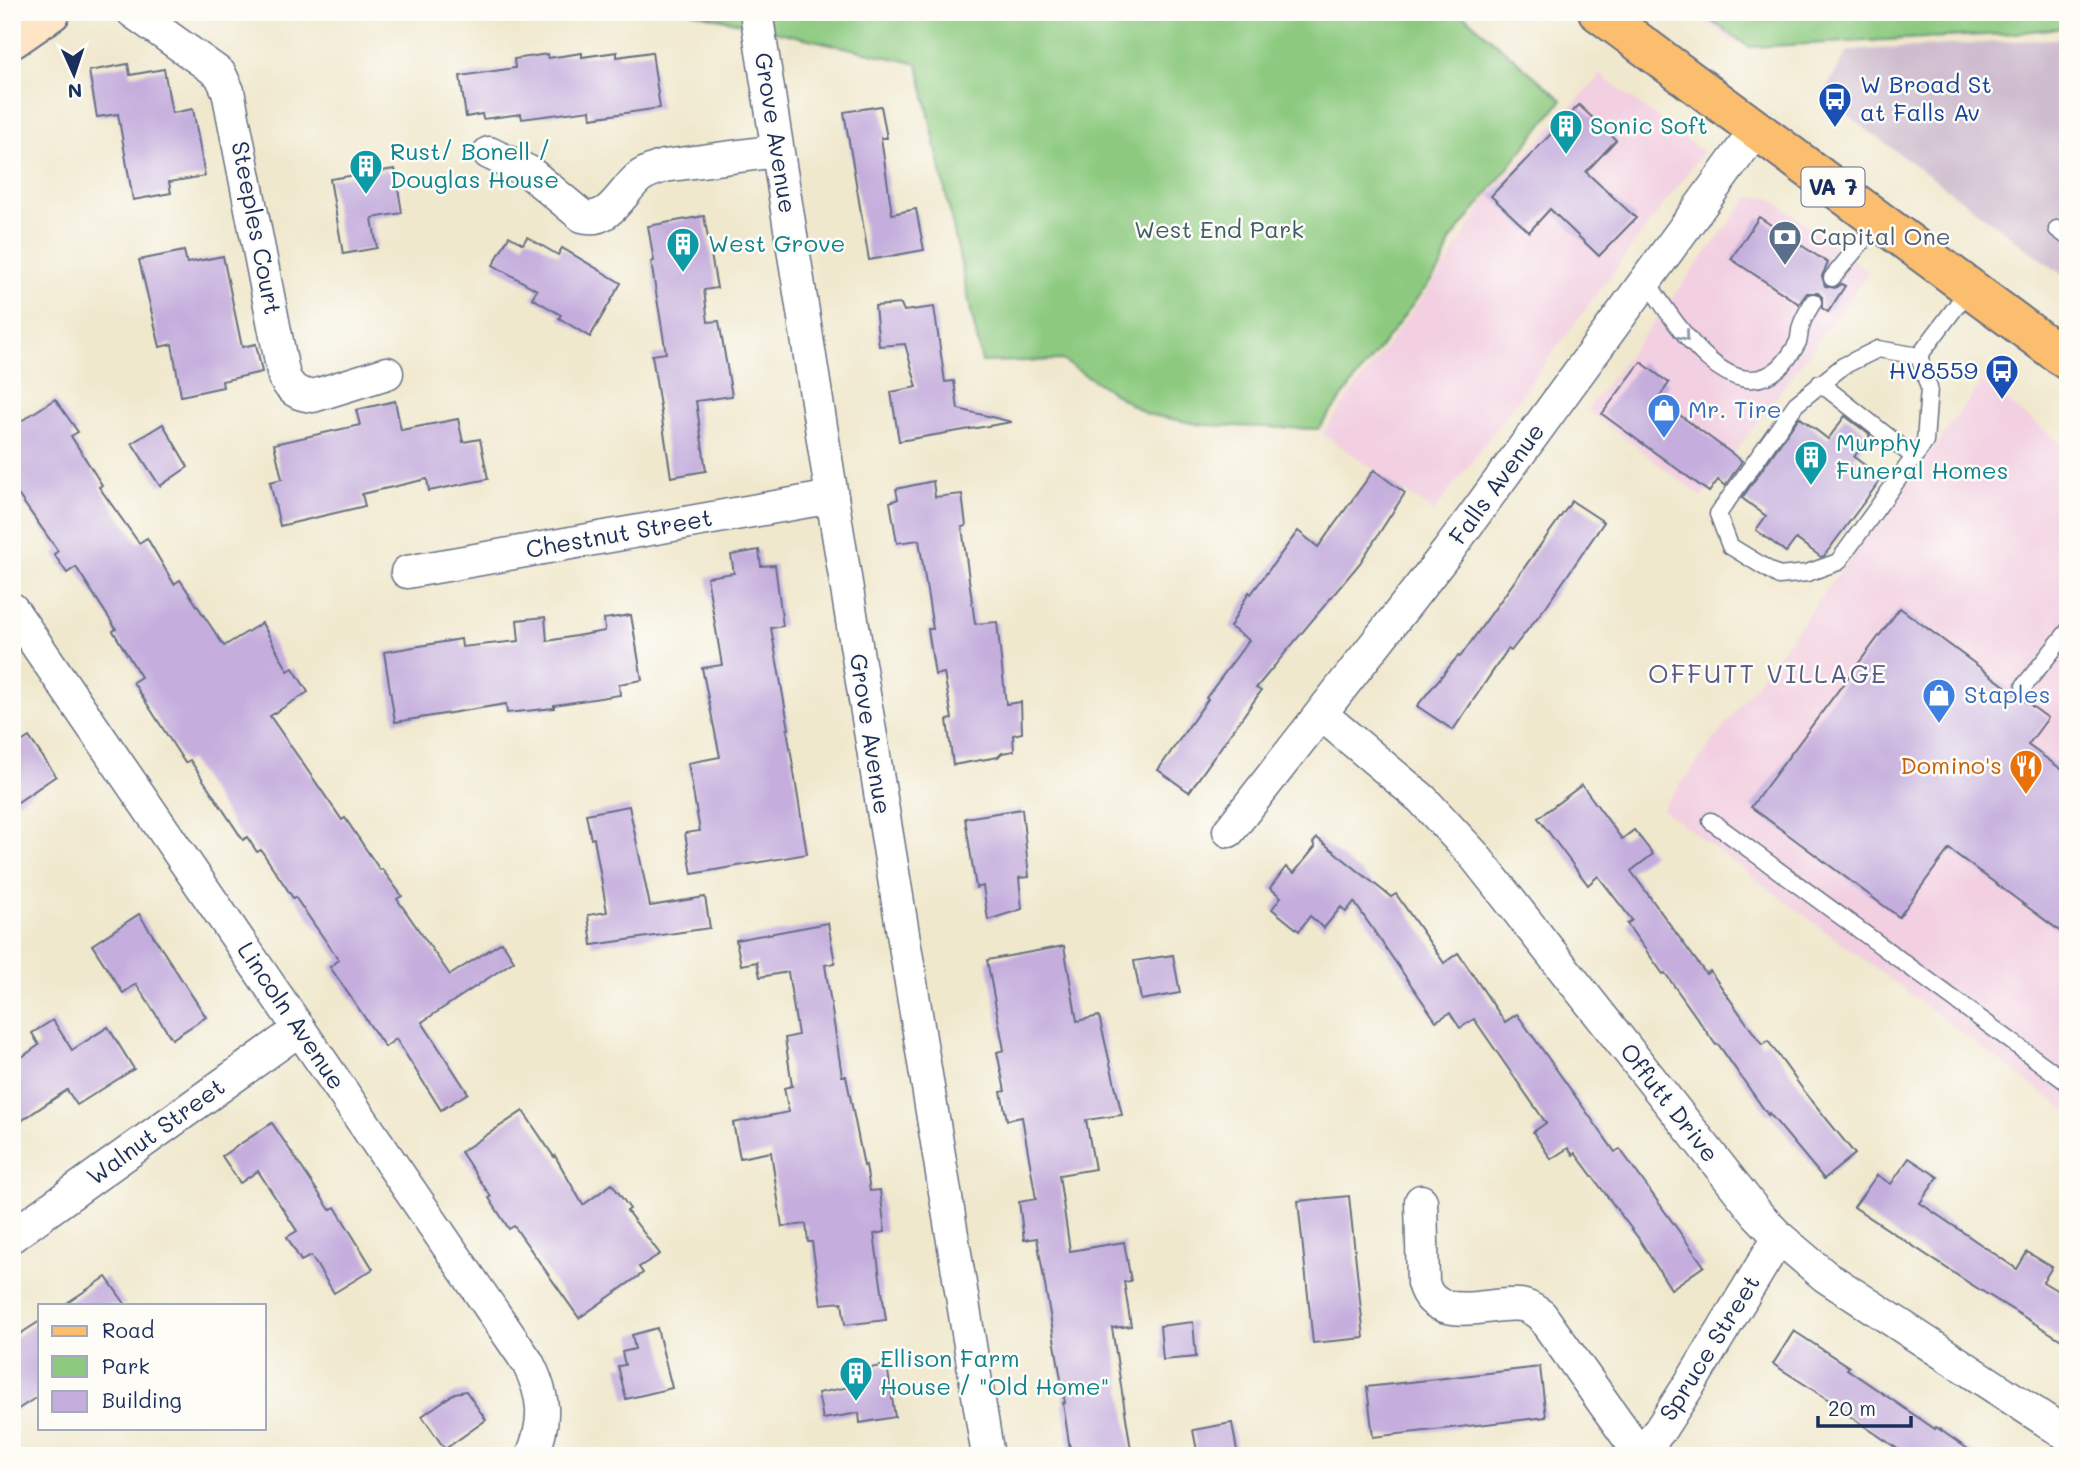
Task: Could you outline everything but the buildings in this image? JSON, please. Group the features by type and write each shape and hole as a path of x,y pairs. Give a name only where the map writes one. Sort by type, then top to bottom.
{"main road":[{"path":"12,39 51,12"},
{"name":"VA 7","path":"1598,12 2068,361"}],"street":[{"name":"Steeples Court","path":"132,12 220,75 228,91 284,377 290,387 301,395 313,396 387,373"},
{"name":"Grove Avenue","path":"757,12 832,497 988,1456"},
{"name":"Falls Avenue","path":"1229,831 1448,551 1756,130"},
{"path":"489,153 529,172 582,216 591,219 603,216 640,176 652,170 664,166 777,151"},
{"name":"Chestnut Street","path":"407,572 832,497"},
{"name":"Lincoln Avenue","path":"15,620 300,1029 528,1363 537,1382 543,1408 537,1445"},
{"name":"Offutt Drive","path":"1321,714 1422,799 1473,854 1758,1215 1779,1237 1825,1276 2068,1435"},
{"name":"Walnut Street","path":"12,1236 300,1029"},
{"path":"1421,1200 1423,1283 1426,1292 1437,1305 1448,1309 1508,1304 1526,1306 1541,1314 1639,1455"},
{"name":"Spruce Street","path":"1639,1455 1660,1430 1691,1382 1779,1237"}],"lane":[{"path":"1832,278 1879,221"},
{"path":"1646,280 1684,337 1705,357 1739,379 1763,379 1780,367 1799,341 1801,324 1813,302"},
{"path":"1919,356 1970,288"},
{"path":"1878,349 1919,356 1929,388 1925,442 1838,562 1807,573 1780,576 1731,546 1718,514 1796,404 1843,366 1878,349"},
{"path":"1820,383 1914,457"},
{"path":"2024,686 2068,631"},
{"path":"1711,821 2068,1083"}],"shaded area":[{"path":"1693,12 1754,12 1734,43"},
{"path":"2068,38 2068,279 1822,96 1848,51"},
{"path":"1599,74 1703,152 1434,512 1322,433 1448,263 1490,193"},
{"path":"1749,197 1770,197 1869,272 1702,497 1589,411 1589,407"},
{"path":"1982,383 2068,448 2068,1112 1662,809"}],"green space":[{"name":"West End Park","path":"691,12 1460,12 1562,100 1450,241 1442,266 1318,429 1203,425 1146,414 1062,360 982,362 918,64"},
{"path":"1699,12 2068,12 2068,27 2004,34 1749,47"}],"place":[{"name":"W Broad St at Falls Av","path":"1835,129"},
{"name":"Sonic Soft","path":"1566,156"},
{"name":"Rust/ Bonell / Douglas House","path":"366,196"},
{"name":"Capital One","path":"1785,267"},
{"name":"West Grove","path":"683,274"},
{"name":"HV8559","path":"2002,401"},
{"name":"Mr. Tire","path":"1664,440"},
{"name":"Murphy Funeral Homes","path":"1811,487"},
{"name":"Staples","path":"1939,725"},
{"name":"Domino's","path":"2026,796"},
{"name":"Ellison Farm House / \"Old Home\"","path":"856,1403"}],"district":[{"name":"OFFUTT VILLAGE","path":"1768,674"}]}
